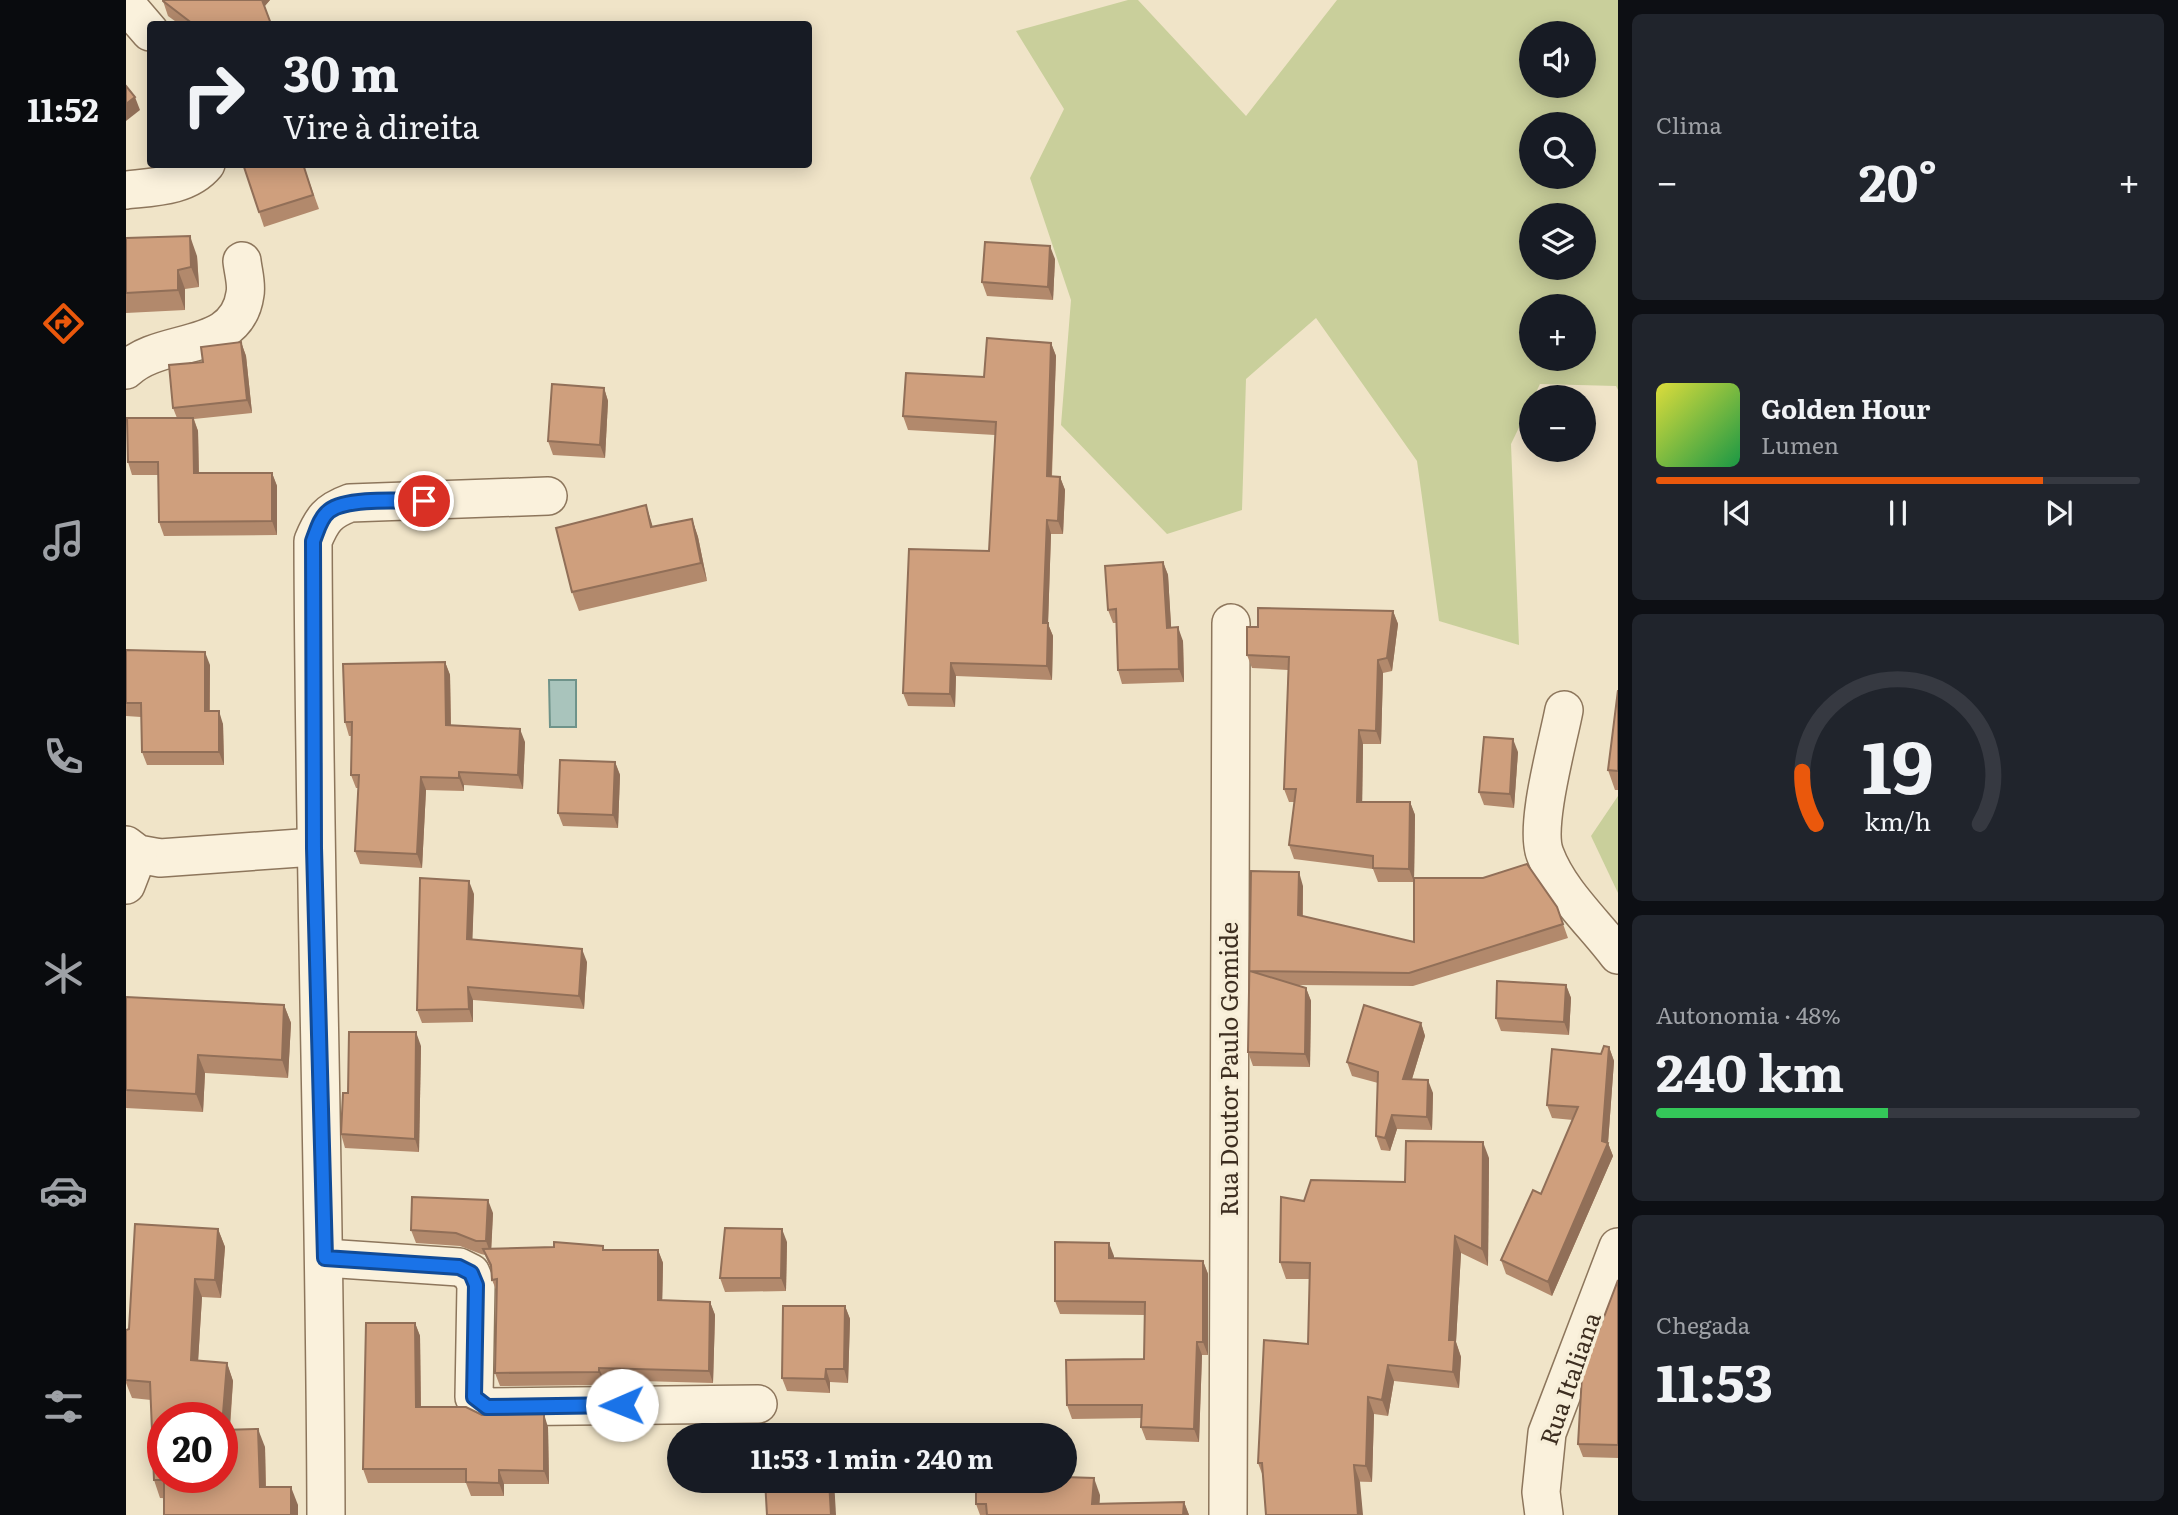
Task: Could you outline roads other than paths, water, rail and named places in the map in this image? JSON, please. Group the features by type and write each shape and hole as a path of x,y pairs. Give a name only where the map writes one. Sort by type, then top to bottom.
{"street":[{"path":"126,4 147,28"},
{"path":"126,190 183,180 196,175 202,168"},
{"path":"126,370 136,360 155,351 215,337 236,318 245,294 242,261"},
{"path":"326,1515 325,1258 314,848 313,541 320,522 330,510 350,503 548,496"},
{"name":"Rua Doutor Paulo Gomide","path":"1228,1515 1231,623"},
{"path":"1564,710 1542,823 1544,851 1555,875 1618,955"},
{"path":"130,862 314,848"},
{"name":"Rua Italiana","path":"1544,1515 1541,1492 1547,1433 1618,1247"},
{"path":"325,1258 459,1267 471,1273 476,1285 474,1397 487,1407 758,1404"}],"water":[{"path":"549,680 576,680 576,727 550,727"}]}
